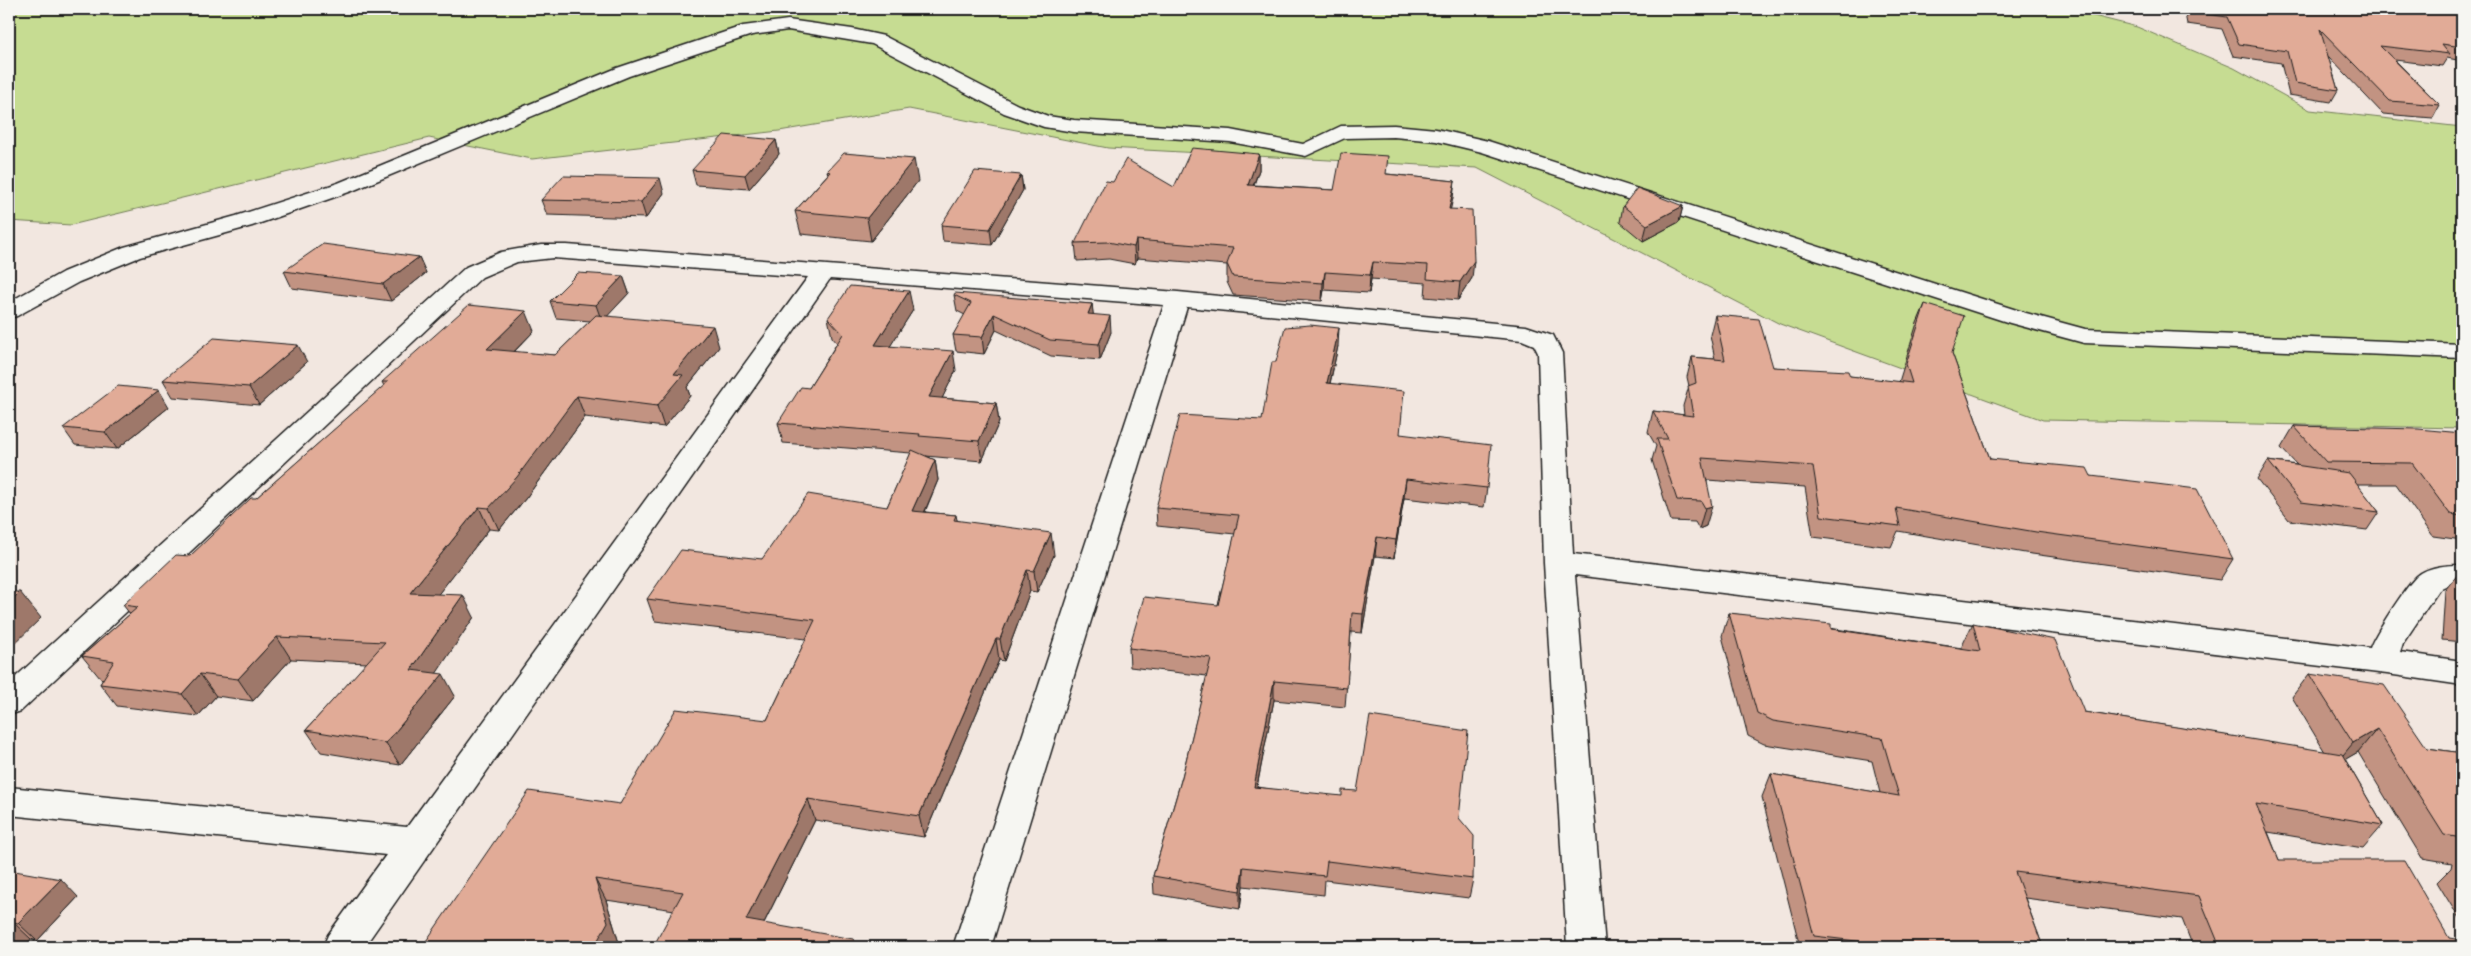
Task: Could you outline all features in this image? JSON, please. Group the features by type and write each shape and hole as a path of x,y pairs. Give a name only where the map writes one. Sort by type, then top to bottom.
{"street":[{"path":"9,311 71,277 132,252 244,221 345,187 623,72 749,30 788,25 852,34 878,40 1011,109 1044,121 1074,126 1230,136 1306,150 1340,132 1394,131 1436,135 1488,147 2018,318 2084,336 2462,351"},
{"path":"9,702 474,272 501,259 530,251 567,252 1178,299 1526,333 1544,340 1550,353 1559,563 1586,947"},
{"path":"342,947 823,273"},
{"path":"972,947 1178,299"},
{"path":"1559,563 2387,662 2462,673"},
{"path":"2387,662 2384,652 2388,640 2428,583 2447,575 2462,574"},
{"path":"9,801 417,843"}],"green space":[{"path":"9,9 2066,9 2137,27 2234,68 2310,110 2462,127 2462,428 2043,420 1780,324 1477,168 1108,148 909,109 779,131 532,159 429,138 71,225 9,221"}],"building":[{"path":"2192,9 2462,9 2462,47 2442,44 2450,54 2380,46 2440,105 2390,101 2320,29 2338,90 2295,83 2287,51 2239,44 2227,17 2193,12"},
{"path":"724,135 776,140 745,175 692,170"},
{"path":"1192,148 1259,154 1248,185 1334,190 1341,153 1388,156 1386,174 1455,181 1449,209 1472,210 1474,261 1460,282 1427,279 1428,265 1373,262 1370,275 1325,272 1323,283 1233,277 1227,264 1233,248 1136,240 1134,247 1108,242 1075,243 1106,181 1113,182 1126,159 1174,187"},
{"path":"844,153 914,159 867,218 795,211 830,172 827,171"},
{"path":"975,171 1021,175 990,229 941,225"},
{"path":"563,176 660,178 641,202 541,200"},
{"path":"1637,188 1683,206 1647,225 1623,206"},
{"path":"323,244 419,257 383,284 284,271"},
{"path":"578,273 623,276 596,305 550,301"},
{"path":"850,286 909,291 875,345 953,351 929,397 996,403 979,441 919,436 920,434 778,423 801,387 809,388 843,334 828,318"},
{"path":"955,293 1092,304 1088,314 1110,316 1099,344 1050,340 994,314 982,337 953,335 971,303 954,295"},
{"path":"1925,304 1964,316 1952,353 1990,459 2087,468 2091,476 2197,489 2233,559 2036,532 1896,508 1900,526 1821,516 1813,466 1702,458 1712,506 1705,508 1701,501 1677,500 1657,439 1668,439 1653,411 1693,416 1688,386 1696,383 1692,357 1725,360 1715,315 1759,319 1773,367 1848,371 1850,376 1912,383 1906,364"},
{"path":"469,305 526,311 487,349 555,355 596,315 713,326 674,374 683,375 657,406 577,396 517,477 489,508 479,507 410,593 463,595 411,670 443,674 386,743 306,730 385,642 277,637 238,679 200,674 182,694 100,684 114,661 82,656 138,607 123,605 176,555 190,556 251,498 256,498 388,382 382,382"},
{"path":"1310,325 1339,328 1327,383 1404,391 1400,434 1491,445 1487,488 1406,479 1396,540 1377,537 1363,614 1352,613 1347,688 1274,681 1254,787 1342,796 1342,790 1357,791 1370,716 1468,731 1459,818 1474,836 1473,879 1327,861 1325,876 1243,867 1240,891 1153,876 1182,777 1211,658 1129,648 1144,597 1218,605 1239,515 1156,508 1180,415 1262,420 1272,362 1276,362 1285,327"},
{"path":"214,338 298,345 249,387 163,380"},
{"path":"118,386 159,390 105,432 63,428"},
{"path":"2294,426 2418,429 2462,433 2462,516 2450,514 2412,463 2326,462"},
{"path":"912,450 935,460 912,511 956,515 954,520 1051,533 1034,571 1027,570 1000,639 996,639 919,816 808,799 746,920 853,939 859,947 653,947 683,892 595,879 608,922 594,947 422,947 529,791 620,804 676,709 767,720 815,620 647,599 681,550 762,559 808,494 887,507"},
{"path":"2268,461 2349,473 2379,512 2301,502"},
{"path":"2459,573 2462,573 2462,622 2457,622"},
{"path":"9,592 20,592 9,603"},
{"path":"1729,613 1831,624 1831,629 1980,651 1973,623 2055,640 2084,712 2342,754 2383,825 2256,804 2279,860 2404,860 2449,938 2462,940 2462,947 2220,947 2199,896 2015,872 2043,947 1907,947 1814,936 1771,774 1899,796 1882,738 1773,721 1757,713"},
{"path":"2309,674 2384,685 2427,748 2462,753 2462,838 2444,835 2377,729 2353,743"},
{"path":"9,870 61,879 18,923 13,922 9,926"}]}
